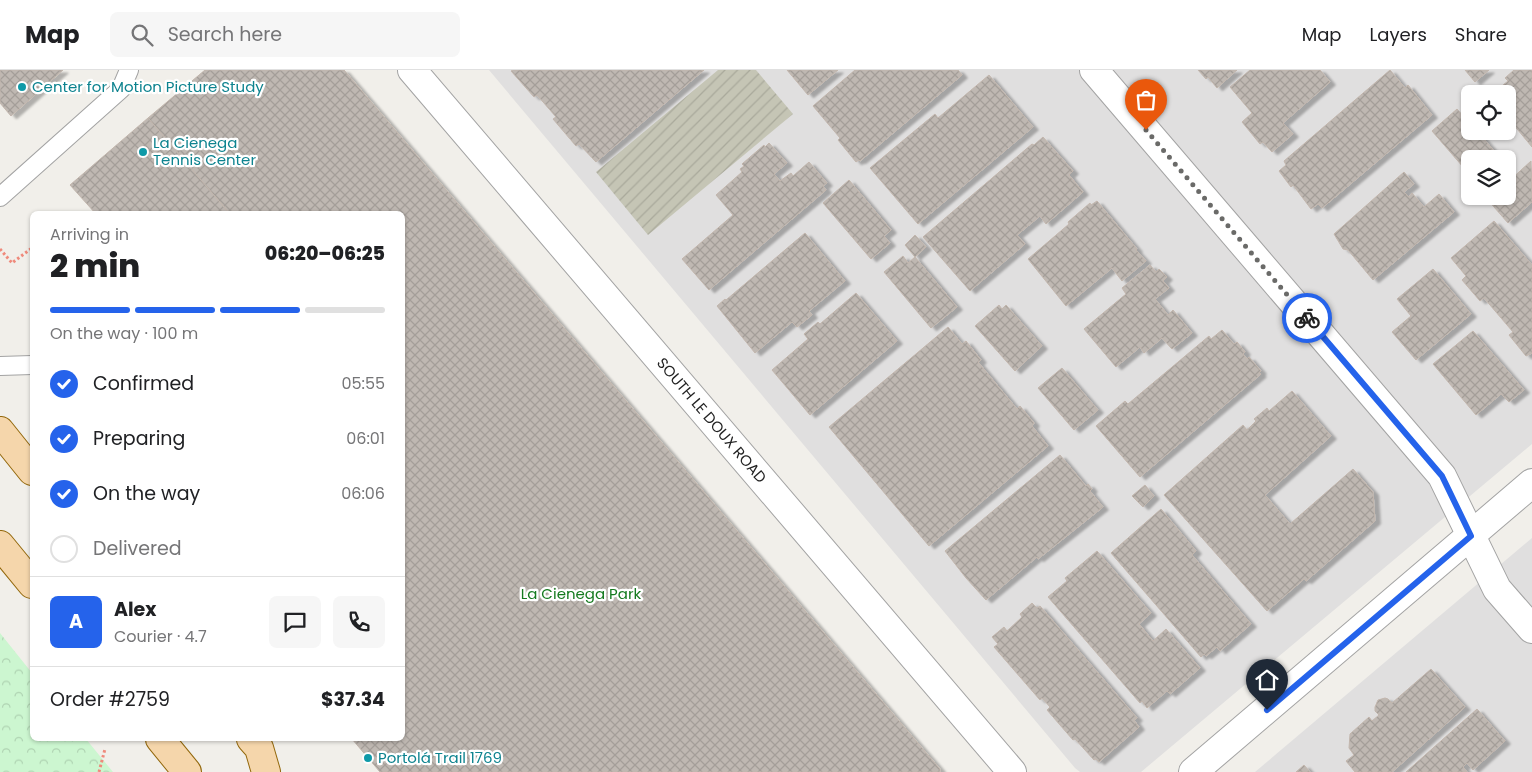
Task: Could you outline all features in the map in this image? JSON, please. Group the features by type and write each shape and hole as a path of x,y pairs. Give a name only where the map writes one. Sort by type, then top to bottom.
{"main road":[{"path":"0,431 30,468"},
{"path":"0,545 30,582"},
{"path":"162,741 187,772"},
{"path":"253,741 258,748 266,772"}],"street":[{"name":"SOUTH LE DOUX ROAD","path":"412,70 1012,772"},
{"path":"1094,70 1442,476 1497,589 1532,629"},
{"path":"1194,772 1532,484"}],"lane":[{"path":"0,197 121,89 129,70"},
{"path":"0,366 30,365"}],"path":[{"path":"0,249 12,263 30,250"},
{"path":"100,772 105,749"}],"shaded area":[{"path":"489,70 1532,70 1532,444 1141,772 1080,772"},
{"path":"718,70 756,70 793,114 648,235 596,172"},
{"path":"1532,538 1532,772 1255,772"}],"green space":[{"path":"0,633 30,670 30,741 88,741 113,772 0,772"}],"building":[{"name":"Center for Motion Picture Study","path":"0,70 63,70 11,116 0,103"},
{"name":"La Cienega Park","path":"205,70 344,70 940,769 940,772 380,772 354,741 405,741 405,211 227,211 148,118"},
{"path":"704,70 596,162 579,144 576,146 553,119 556,117 537,95 534,97 511,71"},
{"path":"787,70 838,70 808,95"},
{"path":"855,70 958,70 962,75 860,161 856,162 838,140 840,138 813,106"},
{"path":"1198,70 1237,70 1217,88 1208,77 1206,79"},
{"path":"1250,70 1320,70 1330,82 1283,123 1293,134 1272,152 1263,142 1260,144 1242,122 1252,113 1230,87"},
{"path":"1390,70 1405,88 1408,85 1432,115 1322,208 1318,204 1311,209 1293,185 1291,187 1279,171 1286,165 1284,161"},
{"path":"1465,70 1489,70 1475,82"},
{"path":"1514,70 1532,70 1532,147 1516,128 1516,85 1503,85 1508,81 1505,78"},
{"path":"989,75 1033,127 918,224 870,168 935,114 938,118"},
{"path":"1457,109 1461,114 1461,140 1485,140 1493,150 1461,150 1461,165 1432,131"},
{"name":"La Cienega Tennis Center","path":"148,118 227,211 93,211 70,185"},
{"path":"1043,137 1073,171 1069,175 1083,192 1046,224 1040,216 1017,235 1025,244 970,291 923,237 1032,144 1034,145"},
{"path":"769,143 787,163 774,174 780,181 791,173 793,176 809,162 827,183 823,186 826,190 709,290 682,259 733,215 716,195 742,172 740,169 744,166 742,164"},
{"path":"1531,161 1532,202 1508,223 1492,205 1516,205 1516,175"},
{"path":"1404,172 1414,184 1404,192 1409,197 1412,193 1424,207 1439,194 1454,212 1373,280 1348,250 1343,249 1334,234"},
{"path":"849,180 891,230 884,236 890,243 871,259 823,203"},
{"path":"1097,201 1146,261 1122,281 1112,268 1066,306 1028,259 1069,224 1068,222 1090,203 1091,205"},
{"path":"1494,221 1532,265 1532,353 1526,356 1509,335 1513,332 1484,298 1480,301 1462,280 1466,276 1451,258"},
{"path":"805,233 845,281 809,311 812,315 797,327 792,322 755,353 717,306"},
{"path":"915,235 926,247 915,257 905,245"},
{"path":"903,256 908,263 915,257 957,307 931,328 884,272"},
{"path":"1150,265 1156,272 1159,269 1167,277 1163,281 1169,288 1155,299 1168,315 1173,310 1192,333 1172,349 1162,338 1144,353 1140,347 1116,367 1084,329 1126,294 1122,288"},
{"path":"1433,269 1471,314 1416,360 1392,332 1411,316 1397,299"},
{"path":"856,293 897,341 810,415 772,370 808,339 804,334 818,322 820,324"},
{"path":"999,305 1002,309 1006,305 1042,346 1015,371 975,326"},
{"path":"948,327 962,344 966,341 981,360 978,362 1017,409 1020,406 1034,423 1032,426 1048,446 929,546 829,427"},
{"path":"1222,330 1234,344 1237,342 1245,352 1243,354 1247,359 1249,357 1261,371 1259,373 1261,374 1140,477 1096,426 1125,401 1128,404 1209,336 1211,339"},
{"path":"1473,331 1524,390 1509,402 1501,394 1476,415 1433,364"},
{"path":"1062,368 1098,410 1074,430 1038,388"},
{"path":"1292,391 1331,436 1265,495 1290,524 1353,469 1373,492 1375,521 1306,581 1304,579 1267,611 1164,495 1243,425 1247,430 1256,421 1254,419 1267,408 1269,411"},
{"path":"1060,455 1086,486 1088,484 1092,489 1090,491 1103,507 1038,559 1037,557 986,600 945,551"},
{"path":"1145,485 1154,496 1143,507 1132,496"},
{"path":"1161,509 1196,551 1192,555 1251,624 1220,651 1217,647 1206,656 1204,654 1201,657 1111,553"},
{"path":"1097,551 1151,613 1139,624 1153,641 1166,629 1200,668 1170,694 1167,691 1147,708 1142,701 1140,703 1048,597 1067,581 1065,578"},
{"path":"1032,603 1037,608 1040,606 1137,718 1134,720 1139,727 1099,762 1096,759 1094,760 1075,739 1073,740 1047,710 1050,707 1042,698 1040,700 994,647 998,644 992,637 1004,627 1007,631 1022,617 1020,614"},
{"path":"1431,669 1465,707 1392,772 1355,772 1346,761 1354,755 1349,748 1350,734 1369,717 1372,721 1379,715 1375,711 1378,700 1385,698 1392,703"},
{"path":"1477,709 1505,741 1473,770 1467,763 1463,767 1467,772 1406,772"},
{"path":"1304,765 1310,772 1296,772"}],"way so far":[{"path":"1146,130 1307,318"}],"place":[{"name":"Center for Motion Picture Study","path":"22,87"},
{"name":"La Cienega Tennis Center","path":"143,152"},
{"name":"Portolá Trail 1769","path":"368,758"}],"route":[{"path":"1267,710 1471,536 1442,476 1307,318"}]}
